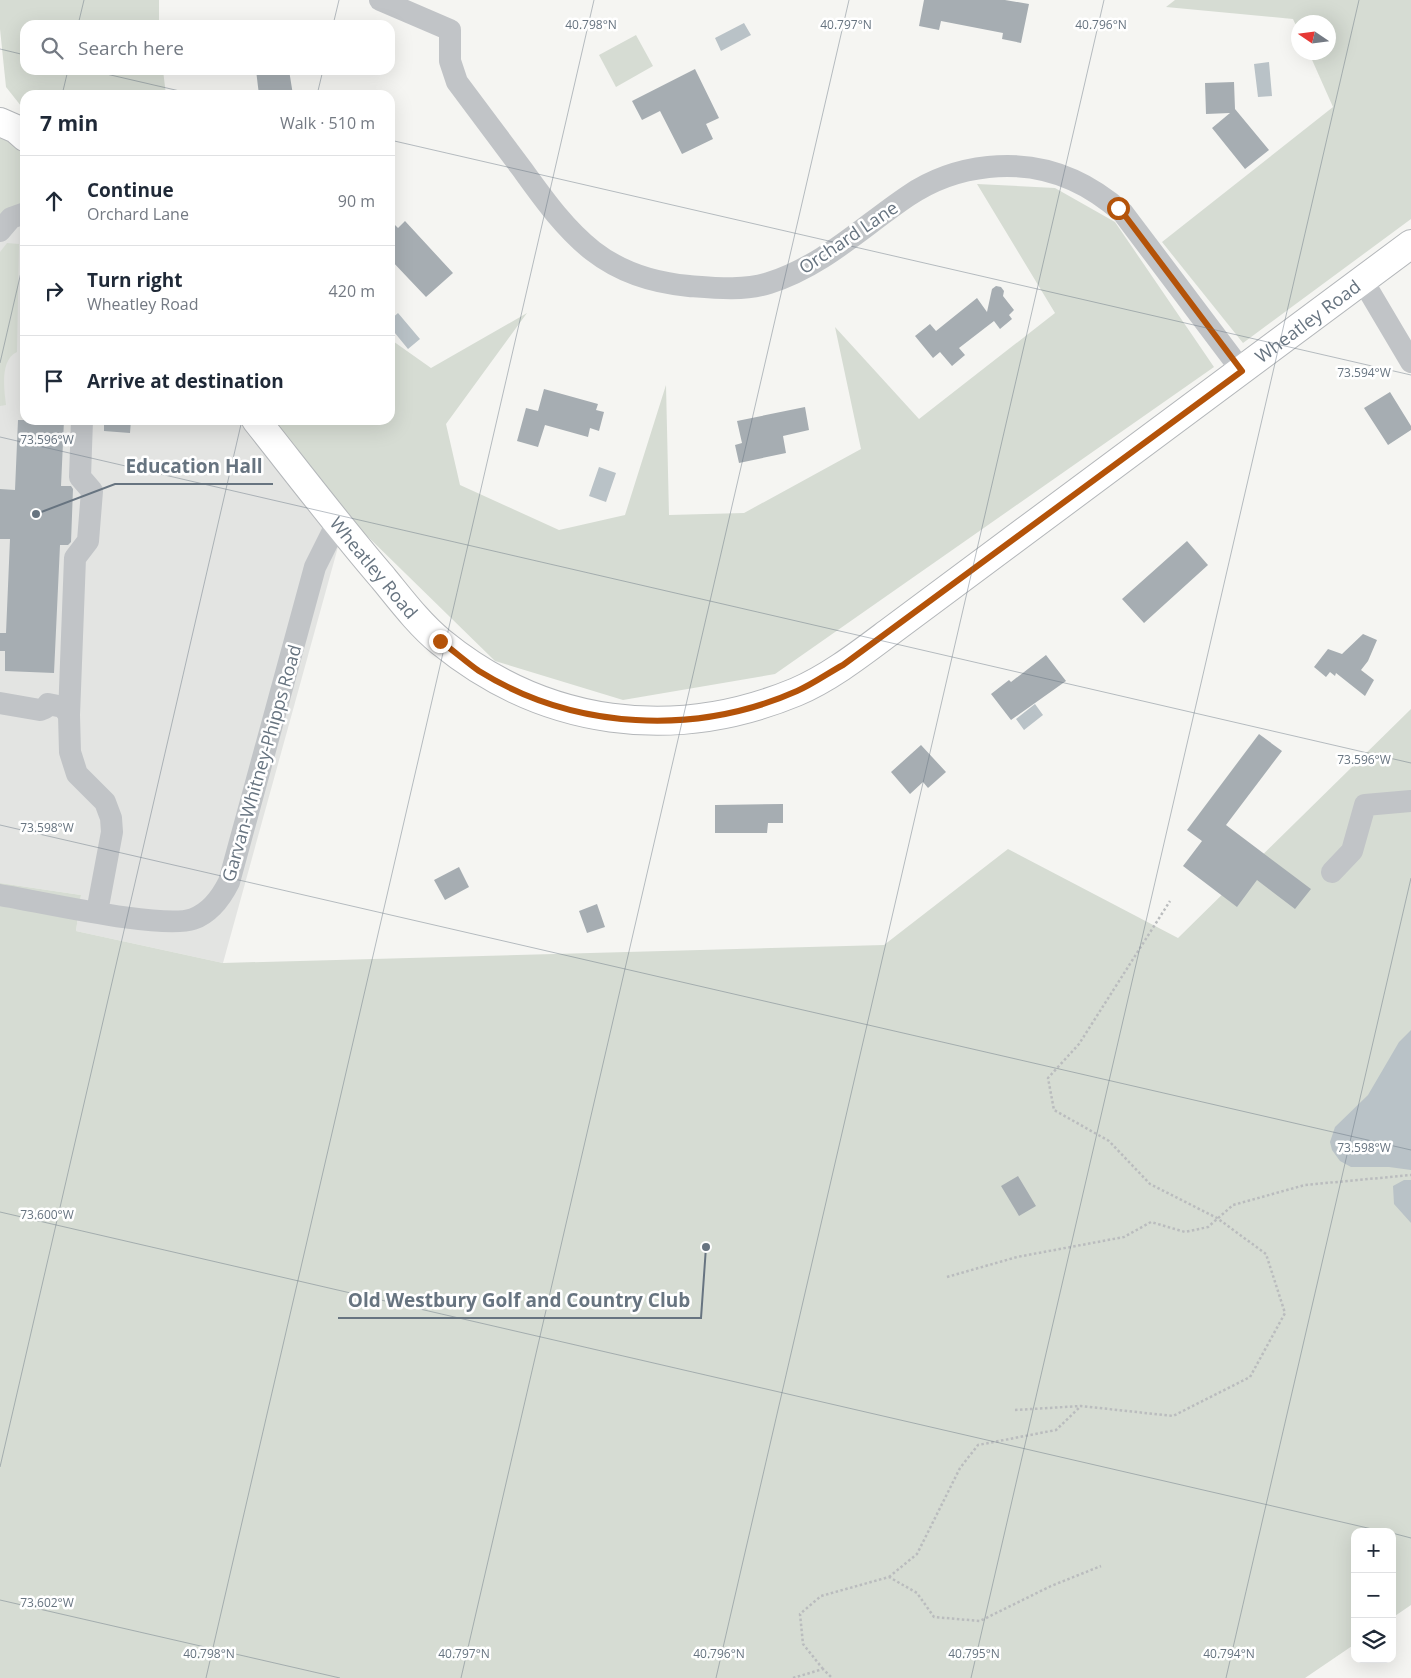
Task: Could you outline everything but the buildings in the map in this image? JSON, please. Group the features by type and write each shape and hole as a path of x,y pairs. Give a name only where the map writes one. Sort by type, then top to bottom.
{"main road":[{"path":"0,122 20,133"},
{"name":"Wheatley Road","path":"260,425 337,523 409,608 440,641 478,670 552,704 594,715 637,721 684,721 711,717 748,709 798,691 843,665 1411,244"}],"street":[{"name":"Orchard Lane","path":"380,0 450,30 450,61 457,82 566,226 593,251 620,268 651,280 682,285 739,288 767,284 818,262 889,209 930,182 976,168 1028,167 1073,180 1098,194 1123,213 1242,371"},
{"path":"0,231 11,218 20,215"},
{"path":"1362,281 1411,362"},
{"path":"82,425 80,477 92,491 88,541 76,558 69,715 70,752 77,774 105,802 112,818 112,832 97,912"},
{"name":"Garvan-Whitney-Phipps Road","path":"0,895 145,920 184,921 210,910 223,895 229,882 315,567 337,523"},
{"path":"0,703 40,710 48,704 63,707 69,715"},
{"path":"1332,872 1352,851 1365,804 1411,800"}],"path":[{"path":"1015,1410 1081,1406 1172,1416 1250,1376 1285,1313 1266,1254 1219,1219 1150,1184 1110,1141 1054,1110 1048,1078 1079,1044 1170,901"},
{"path":"948,1277 1018,1257 1124,1237 1151,1222 1185,1232 1208,1227 1233,1205 1305,1185 1411,1174"},
{"path":"832,1678 803,1644 800,1614 821,1596 889,1577 917,1554 960,1468 978,1445 1056,1430 1081,1406"},
{"path":"889,1577 917,1593 934,1618 980,1621 1051,1586 1101,1566"},
{"path":"793,1678 823,1669"}],"shaded area":[{"path":"0,0 159,0 159,20 20,20 20,75 164,75 165,90 20,90 20,105 6,87 0,29"},
{"path":"1175,0 1411,0 1411,219 1243,343 1162,242 1333,107 1312,60 1336,60 1336,15 1291,15 1291,19 1166,7"},
{"path":"744,23 751,35 721,51 715,38"},
{"path":"636,35 653,66 616,87 599,55"},
{"path":"1269,62 1272,96 1258,97 1254,64"},
{"path":"0,122 20,134 20,217 0,231"},
{"path":"0,135 20,151 20,425 242,425 338,547 223,963 76,931 81,895 0,883"},
{"path":"977,184 1055,188 1115,222 1214,367 775,674 623,700 495,661 360,529 277,425 395,425 395,343 431,368 527,313 446,424 460,485 559,530 625,515 666,385 669,515 744,513 861,449 835,327 919,419 1055,313"},
{"path":"7,243 19,244 17,352 8,361 4,375 6,405 0,406 0,252"},
{"path":"398,313 420,339 408,349 395,333 395,316"},
{"path":"599,467 616,473 606,502 589,496"},
{"path":"1035,704 1043,715 1024,730 1016,719"},
{"path":"1411,709 1411,1605 1396,1615 1396,1528 1351,1528 1351,1647 1305,1678 0,1678 0,883 81,895 76,931 223,963 884,945 1008,849 1178,938"},
{"path":"1411,1030 1411,1170 1389,1167 1351,1167 1340,1161 1332,1150 1330,1142 1335,1127 1368,1095 1399,1042"},
{"path":"1404,1180 1411,1180 1411,1223 1394,1204 1393,1186"}],"place":[{"name":"Education Hall","path":"36,514"},
{"name":"Old Westbury Golf and Country Club","path":"706,1247"}],"route":[{"path":"440,641 478,670 513,688 552,704 594,715 637,721 684,721 748,709 798,691 843,665 1242,371 1118,208"}]}
